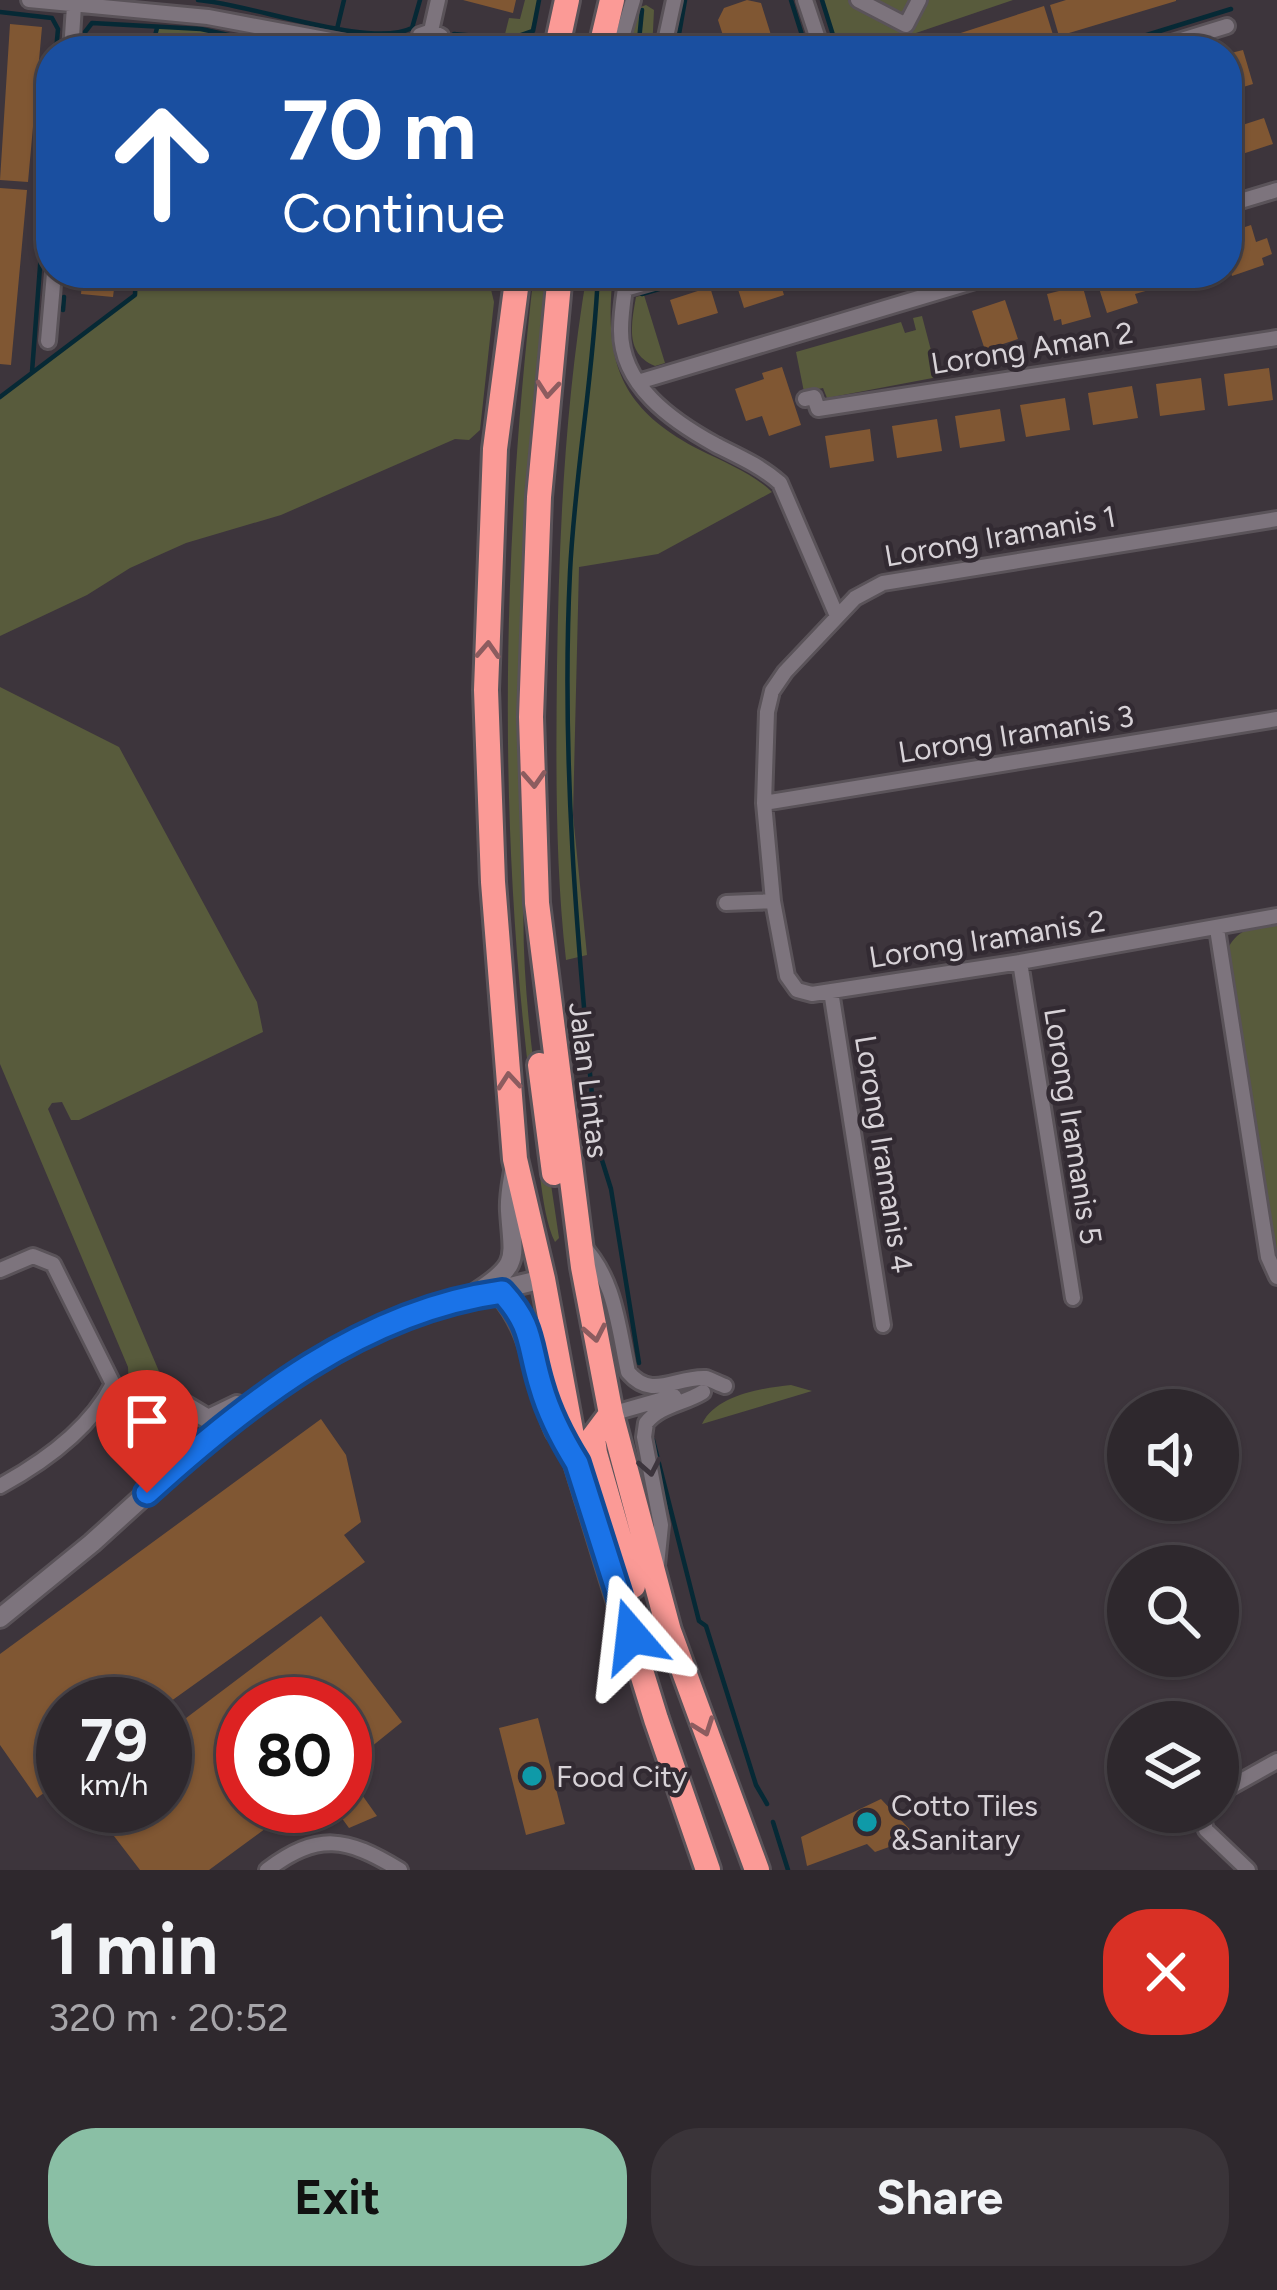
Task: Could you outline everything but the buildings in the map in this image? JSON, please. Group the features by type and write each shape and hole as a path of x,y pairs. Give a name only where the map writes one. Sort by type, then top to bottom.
{"highway":[{"path":"559,36 567,0"},
{"path":"604,36 612,0"},
{"path":"516,288 495,448 485,690 493,882 515,1159 577,1463 708,1870"},
{"name":"Jalan Lintas","path":"559,288 538,497 531,716 537,903 581,1244 611,1414 669,1631 757,1870"},
{"path":"537,903 529,927 534,1010 568,1261 562,1272 543,1279"},
{"path":"502,1292 521,1313 547,1403 577,1463"},
{"path":"611,1414 593,1438 595,1453 671,1720 682,1796"}],"street":[{"path":"29,0 208,17 309,36"},
{"path":"431,32 438,0"},
{"path":"622,36 633,0"},
{"path":"666,36 674,0"},
{"path":"805,0 817,36"},
{"path":"858,0 906,25 919,0"},
{"path":"72,36 74,6"},
{"path":"1194,36 1227,26"},
{"path":"420,36 431,32 441,36"},
{"path":"1242,200 1277,190"},
{"path":"48,341 53,288"},
{"path":"625,288 621,332 625,355 638,382 661,409 689,430 780,483 837,616"},
{"path":"638,382 952,288"},
{"name":"Lorong Aman 2","path":"805,399 814,397 818,410 1277,338"},
{"name":"Lorong Iramanis 1","path":"773,901 764,802 772,691 855,598 884,583 1277,519"},
{"name":"Lorong Iramanis 3","path":"764,802 1277,719"},
{"path":"726,903 773,901"},
{"name":"Lorong Iramanis 2","path":"773,901 787,976 796,990 812,994 1277,916"},
{"path":"1217,929 1247,1140 1268,1257 1277,1277"},
{"name":"Lorong Iramanis 5","path":"1020,962 1073,1298"},
{"name":"Lorong Iramanis 4","path":"831,992 884,1325"},
{"path":"472,1296 496,1280 515,1250 509,1206 515,1159"},
{"path":"581,1244 600,1263 628,1372 635,1381 662,1388 707,1378 725,1386"},
{"path":"0,1270 33,1256 52,1264 113,1384 90,1420 0,1486"},
{"path":"0,1618 202,1443 280,1383 357,1339 472,1296 543,1279"},
{"path":"183,1404 208,1418 280,1383"},
{"path":"611,1414 703,1392 659,1410 646,1423 644,1437 662,1525 656,1577"},
{"path":"1239,1782 1277,1761"},
{"path":"1209,1833 1247,1870"},
{"path":"267,1870 294,1851 318,1843 348,1846 400,1870"}],"green space":[{"path":"525,0 539,0 529,36 504,36 509,18 520,19"},
{"path":"822,0 1013,0 907,36 833,36"},
{"path":"646,5 654,10 653,36 631,36 638,8"},
{"path":"157,27 233,36 155,36"},
{"path":"135,288 491,288 494,302 480,430 469,440 455,439 281,515 186,543 0,636 0,397 135,295"},
{"path":"532,288 548,288 529,483 524,950 532,1047 559,1238 555,1242 542,1194 521,997 509,790 510,583"},
{"path":"585,288 612,288 615,356 634,398 672,434 772,492 658,554 579,567 573,815 587,955 566,960 557,813 559,567"},
{"path":"644,295 665,363 655,366 639,354 632,338 636,297"},
{"path":"922,316 938,377 827,398 823,388 804,392 796,352 901,322 905,333 916,330 913,318"},
{"path":"0,687 119,747 257,1002 263,1032 79,1120 71,1120 62,1102 48,1109 169,1395 120,1439 108,1426 129,1390 128,1367 0,1064"},
{"path":"1277,923 1277,1260 1227,951 1241,933"},
{"path":"791,1385 812,1391 702,1424 729,1400"}],"waterway":[{"path":"198,0 368,33 412,28 420,0"},
{"path":"337,29 344,0"},
{"path":"519,36 533,31 539,0"},
{"path":"679,36 685,0"},
{"path":"791,0 802,36"},
{"path":"822,0 833,36"},
{"path":"1144,36 1231,9"},
{"path":"639,36 642,10"},
{"path":"0,12 52,18 57,36"},
{"path":"85,32 92,23 201,29 233,36"},
{"path":"155,36 157,28"},
{"path":"454,34 476,36"},
{"path":"32,372 38,288"},
{"path":"0,397 135,295 135,288"},
{"path":"595,1126 572,849 568,641 572,534 597,288"},
{"path":"642,294 662,288"},
{"path":"63,310 64,297"},
{"path":"601,1157 611,1189 639,1363"},
{"path":"653,1440 699,1621 706,1626 756,1785 767,1804"},
{"path":"773,1822 788,1870"}],"place":[{"name":"Food City","path":"532,1776"},
{"name":"Cotto Tiles &Sanitary","path":"867,1822"}],"route":[{"path":"147,1493 227,1423 318,1361 412,1317 472,1296 502,1292 521,1313 527,1328 541,1385 577,1463 632,1636"}]}
